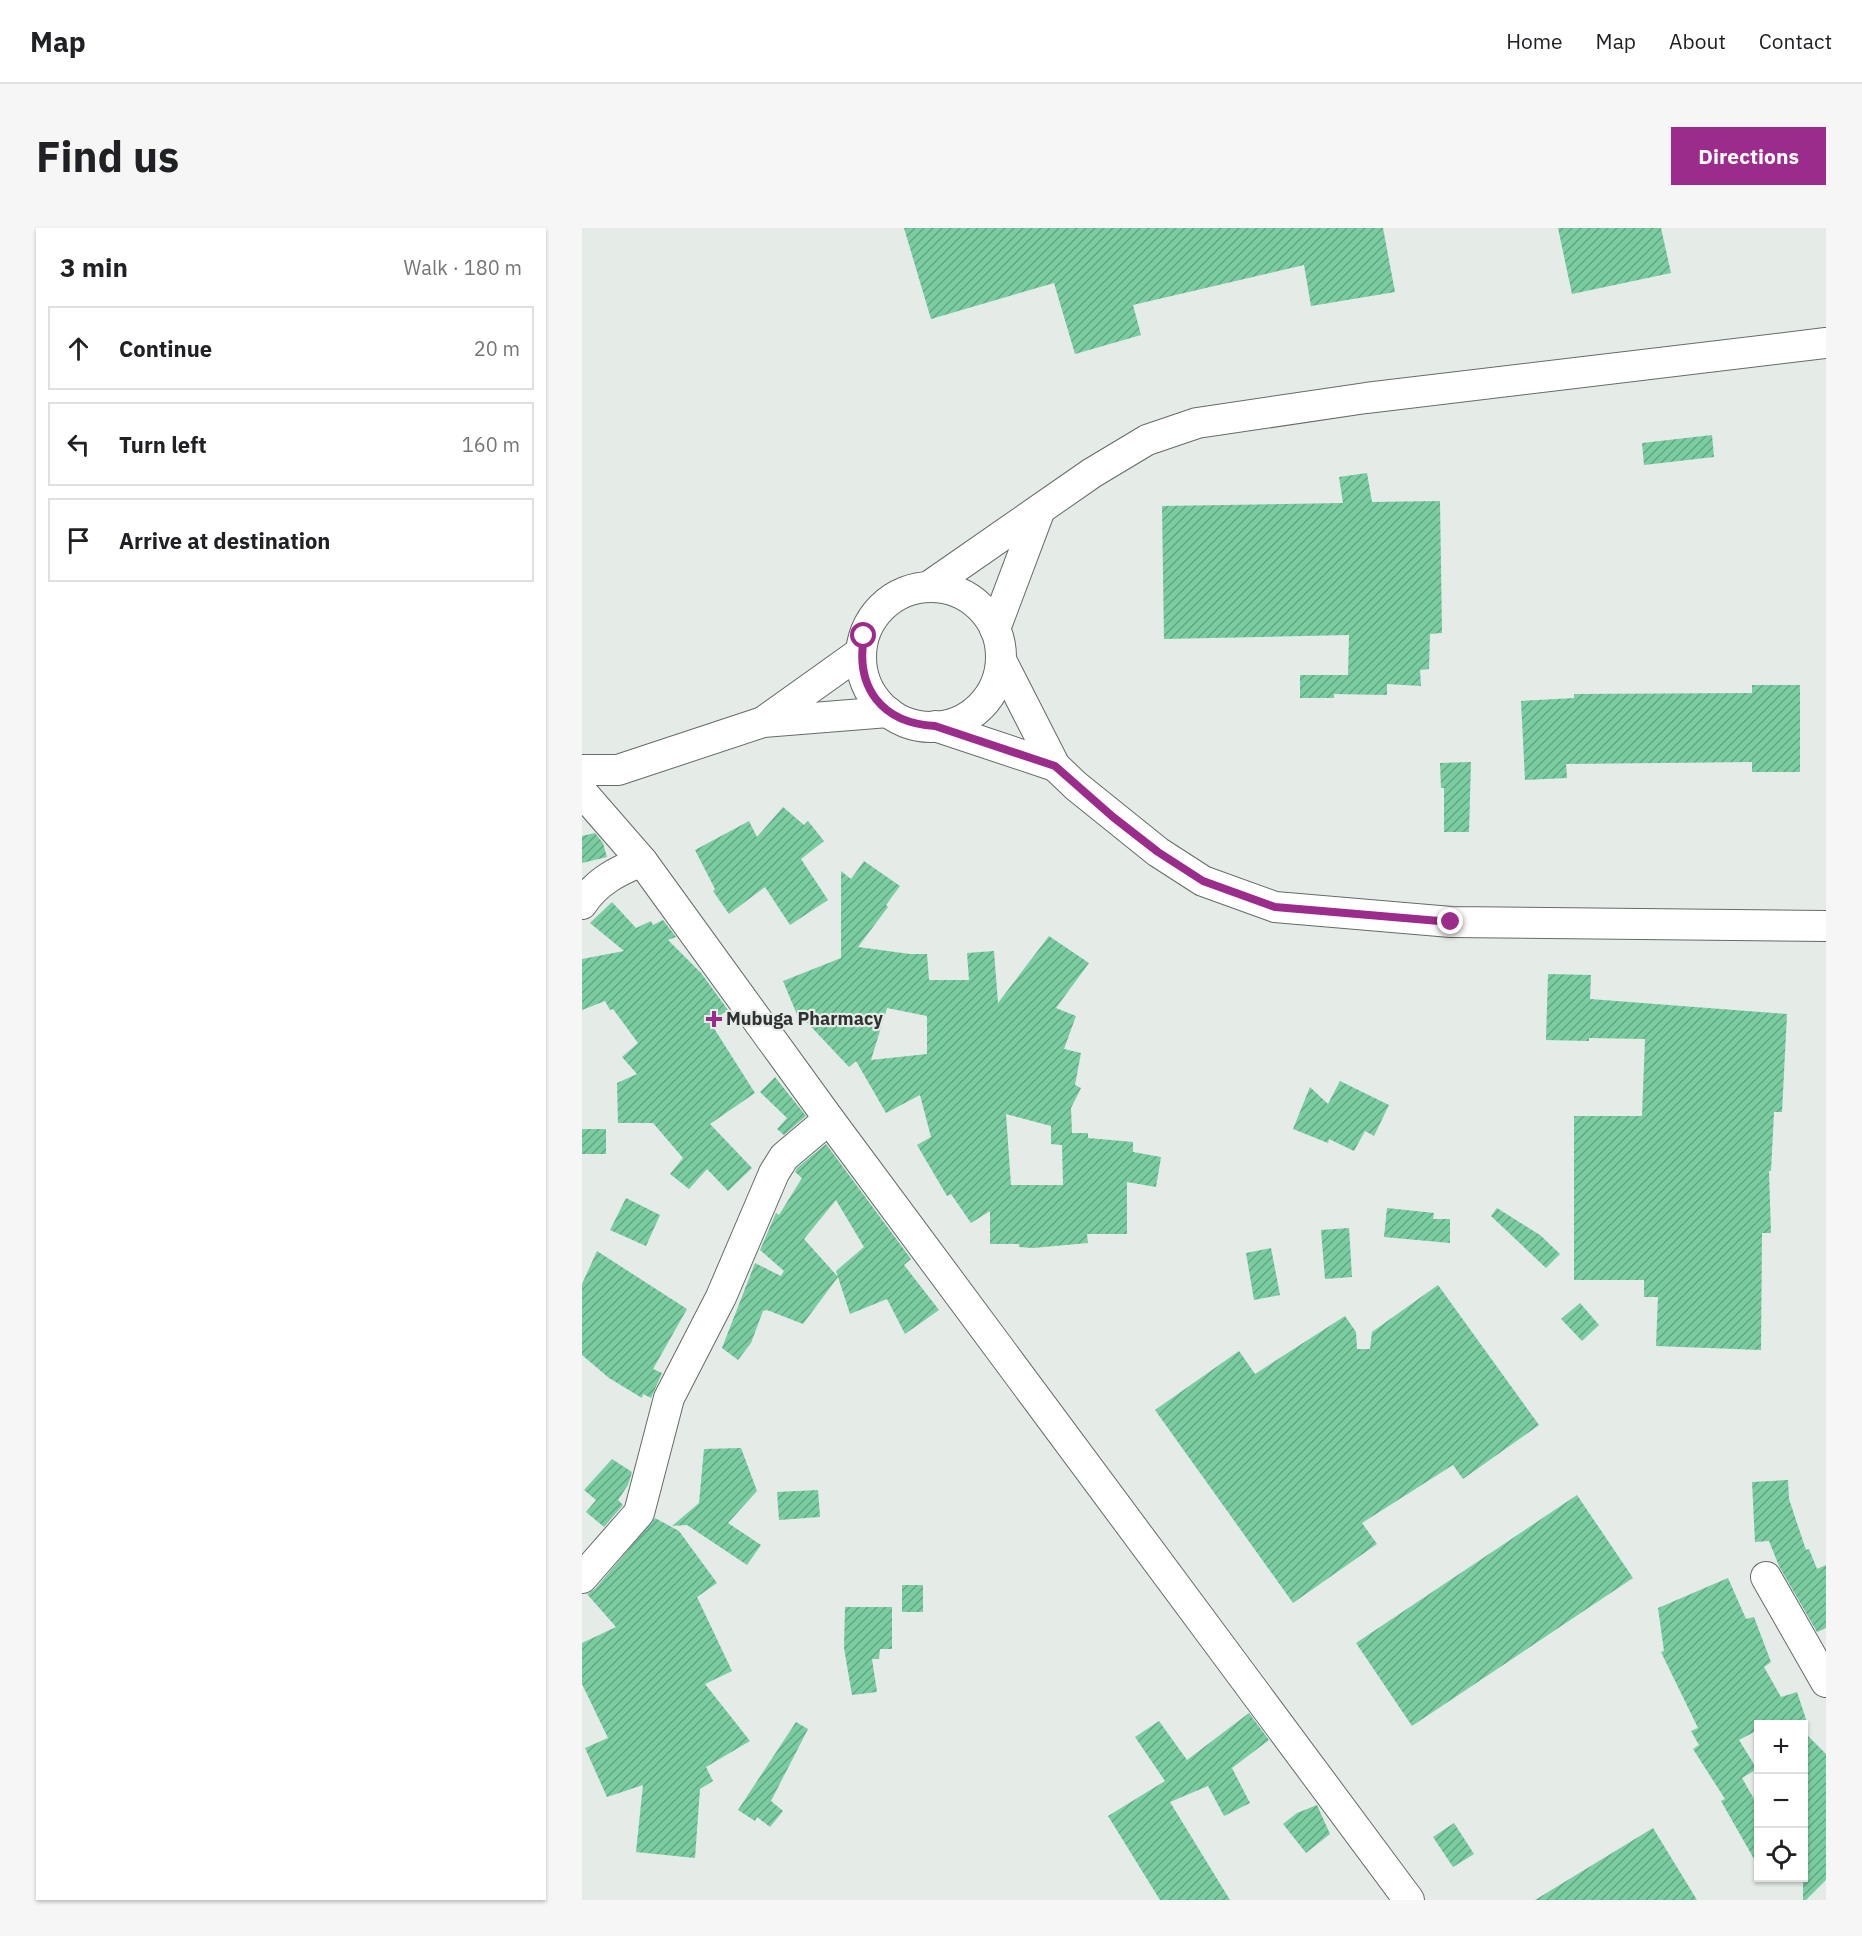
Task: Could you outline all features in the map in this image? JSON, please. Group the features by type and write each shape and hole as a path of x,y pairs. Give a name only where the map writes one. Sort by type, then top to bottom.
{"street":[{"path":"928,587 1092,473 1147,440 1197,423 1377,397 1826,343"},
{"path":"995,629 1039,512"},
{"path":"582,770 618,770 763,722 888,712 918,725 952,724 981,707 995,686 1002,662 1001,645 995,629 987,614 975,602 945,588 928,587 911,590 882,607 864,636 861,652 867,685 888,712"},
{"path":"763,722 861,652"},
{"path":"1002,662 1055,766 1113,817 1158,852 1203,881 1275,907 1451,922 1826,926"},
{"path":"935,726 1055,766"},
{"path":"582,792 642,861 829,1119 1409,1900"},
{"path":"582,904 589,894 613,874 642,861"},
{"path":"582,1578 639,1513 669,1398 722,1297 774,1173 784,1157 829,1119"},
{"path":"1766,1577 1826,1682"}],"building":[{"path":"904,228 1383,228 1395,292 1311,306 1304,265 1133,305 1141,335 1075,354 1054,283 931,319"},
{"path":"1558,228 1661,228 1671,273 1572,294"},
{"path":"1712,435 1714,457 1644,465 1642,443"},
{"path":"1367,473 1372,502 1440,501 1442,633 1430,634 1429,669 1420,670 1421,686 1387,684 1387,695 1334,694 1334,698 1300,698 1300,675 1348,675 1349,635 1164,639 1162,506 1343,503 1339,477"},
{"path":"1752,685 1800,685 1800,772 1752,772 1752,762 1566,764 1567,778 1525,780 1521,701 1574,698 1574,694 1752,693"},
{"path":"1471,762 1469,832 1444,832 1444,788 1441,788 1440,763"},
{"path":"783,807 804,825 808,821 824,841 801,859 828,900 790,925 765,887 729,914 713,891 715,889 695,850 749,821 757,837"},
{"path":"595,833 603,843 607,857 582,863 582,836"},
{"path":"864,861 900,886 886,905 888,907 858,947 927,954 929,980 969,980 967,953 994,951 998,1003 1049,936 1089,963 1056,1008 1076,1016 1064,1049 1081,1053 1075,1085 1081,1088 1071,1108 1072,1133 1088,1133 1088,1138 1133,1142 1133,1152 1161,1157 1156,1187 1127,1182 1127,1234 1087,1234 1088,1243 1033,1248 1019,1247 1019,1244 990,1244 990,1211 971,1223 951,1194 947,1196 917,1145 931,1137 920,1095 886,1113 856,1061 849,1067 801,1016 798,1017 783,981 841,958 841,871 851,879","holes":["887,1008 927,1016 927,1054 871,1060","1006,1114 1051,1126 1051,1144 1062,1145 1063,1185 1011,1185"]},
{"path":"612,902 636,928 651,921 653,925 663,920 676,937 668,940 701,973 728,1010 710,1022 755,1093 710,1124 752,1168 728,1191 707,1169 689,1189 670,1174 683,1158 653,1123 618,1123 617,1083 637,1074 622,1057 638,1043 605,1001 582,1010 582,959 624,951 590,923"},
{"path":"1548,974 1591,975 1590,999 1787,1014 1782,1112 1774,1112 1771,1171 1769,1171 1771,1233 1762,1233 1761,1350 1656,1346 1658,1297 1644,1297 1644,1280 1574,1280 1574,1116 1642,1116 1645,1039 1546,1040"},
{"path":"775,1077 806,1116 784,1135 777,1129 787,1118 760,1092"},
{"path":"1340,1081 1389,1105 1374,1136 1365,1131 1354,1151 1329,1139 1328,1143 1293,1129 1310,1087 1328,1104"},
{"path":"582,1129 606,1129 606,1154 582,1154"},
{"path":"826,1144 911,1259 904,1265 939,1310 905,1334 887,1299 850,1314 838,1277 803,1324 767,1310 763,1311 751,1343 738,1360 722,1348 755,1263 781,1276 784,1271 760,1250 776,1213 779,1215 802,1178 795,1172 797,1168","holes":["836,1200 864,1247 836,1271 838,1277 804,1239"]},
{"path":"626,1198 660,1215 646,1246 610,1230"},
{"path":"1387,1208 1434,1213 1433,1219 1450,1219 1450,1243 1384,1237"},
{"path":"1497,1208 1540,1235 1560,1254 1546,1268 1491,1216"},
{"path":"1349,1228 1352,1277 1325,1279 1321,1230"},
{"path":"1271,1248 1280,1295 1254,1300 1246,1253"},
{"path":"597,1251 687,1309 653,1369 662,1373 651,1398 643,1394 642,1398 609,1378 582,1355 582,1284"},
{"path":"1438,1285 1539,1425 1463,1479 1453,1465 1362,1523 1377,1544 1293,1603 1155,1410 1239,1351 1255,1374 1345,1316 1356,1332 1357,1349 1370,1349 1372,1332"},
{"path":"1580,1303 1599,1325 1582,1341 1561,1319"},
{"path":"741,1448 757,1491 728,1523 761,1545 747,1565 687,1525 672,1526 699,1503 704,1449"},
{"path":"612,1459 632,1472 628,1485 618,1500 623,1505 604,1527 586,1512 596,1500 584,1490"},
{"path":"1788,1480 1789,1499 1806,1550 1809,1549 1817,1569 1826,1565 1826,1628 1817,1632 1779,1566 1769,1541 1755,1542 1752,1482"},
{"path":"818,1490 820,1517 779,1520 777,1492"},
{"path":"1577,1495 1633,1578 1412,1726 1356,1643"},
{"path":"655,1518 679,1531 717,1583 697,1597 732,1671 705,1684 750,1741 706,1767 713,1781 700,1789 695,1858 636,1852 643,1785 607,1797 585,1748 608,1738 582,1684 582,1643 616,1627 587,1594 595,1589"},
{"path":"1728,1578 1746,1619 1754,1617 1771,1662 1764,1667 1781,1697 1797,1692 1806,1720 1754,1720 1754,1732 1739,1740 1754,1764 1754,1771 1742,1778 1754,1799 1754,1859 1721,1801 1725,1799 1693,1749 1699,1745 1691,1731 1698,1728 1661,1652 1664,1651 1658,1608"},
{"path":"902,1585 923,1585 923,1612 902,1612"},
{"path":"845,1607 892,1607 892,1649 880,1649 879,1659 872,1659 877,1692 852,1695 844,1648"},
{"path":"1249,1713 1269,1740 1232,1768 1250,1803 1224,1816 1208,1786 1170,1802 1230,1900 1160,1900 1108,1816 1165,1781 1135,1737 1159,1721 1187,1760"},
{"path":"796,1722 808,1729 771,1801 783,1811 770,1827 757,1817 755,1821 738,1810"},
{"path":"1808,1736 1826,1754 1826,1880 1806,1900 1803,1900 1803,1882 1808,1882"},
{"path":"1317,1805 1330,1834 1306,1853 1283,1824 1297,1813"},
{"path":"1454,1823 1474,1854 1453,1867 1433,1837"},
{"path":"1653,1828 1697,1900 1535,1900"}],"place":[{"name":"Mubuga Pharmacy","path":"714,1019"}],"route":[{"path":"864,636 861,652 862,669 867,685 888,712 902,720 918,725 935,726 1055,766 1113,817 1158,852 1203,881 1275,907 1451,922"}]}
